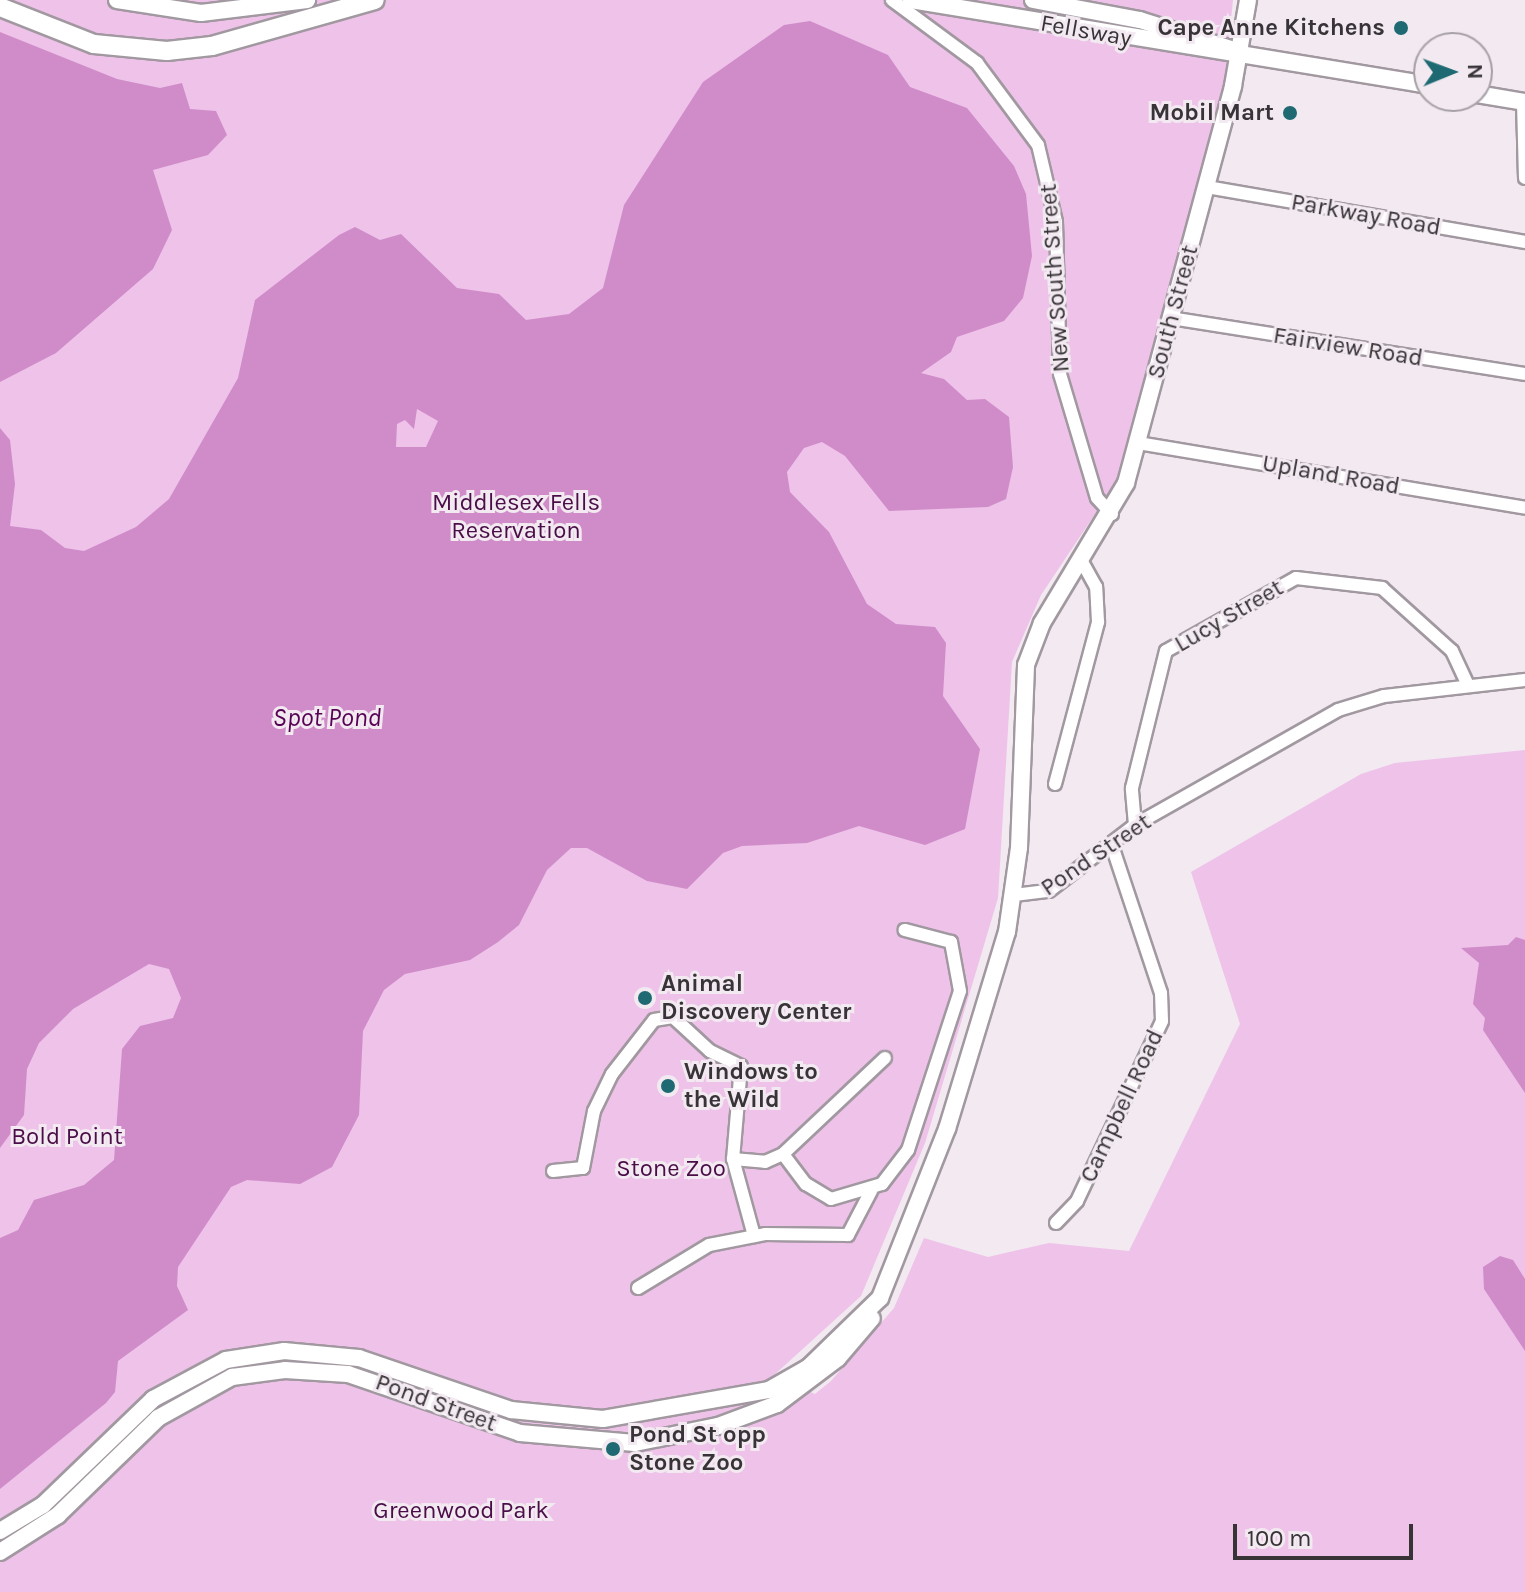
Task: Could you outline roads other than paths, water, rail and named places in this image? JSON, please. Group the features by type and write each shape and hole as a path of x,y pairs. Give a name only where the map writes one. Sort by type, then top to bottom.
{"highway":[{"path":"0,7 94,44 167,51 212,46 375,0"}],"main road":[{"path":"117,0 187,13 307,0"},
{"name":"Fellsway","path":"911,0 1240,52"},
{"name":"Fellsway","path":"1033,0 1183,30 1240,52"},
{"name":"South Street","path":"1014,895 1024,674 1042,623 1112,514 1138,443 1207,187 1240,52 1248,0"},
{"path":"1240,52 1413,82"},
{"path":"1493,97 1524,102"},
{"name":"Pond Street","path":"0,1552 58,1515 168,1410 232,1377 285,1370 348,1374 520,1433 635,1443 731,1423 777,1404 854,1343 902,1256 975,1048 1014,895"},
{"name":"Pond Street","path":"0,1531 43,1505 161,1393 234,1357 284,1351 359,1358 511,1410 603,1419 729,1402 779,1386 880,1298"}],"street":[{"name":"New South Street","path":"892,0 977,63 1038,145 1056,222 1060,374 1097,498 1112,514"},
{"path":"1524,102 1525,178"},
{"name":"Parkway Road","path":"1207,187 1525,242"},
{"name":"Fairview Road","path":"1171,318 1525,374"},
{"name":"Upland Road","path":"1138,443 1525,508"},
{"path":"1055,784 1098,622 1096,587 1082,562"},
{"name":"Lucy Street","path":"1135,825 1132,788 1166,651 1296,578 1382,588 1452,651 1468,686"},
{"name":"Pond Street","path":"1014,895 1046,893 1135,825 1346,707 1468,686 1525,680"},
{"name":"Campbell Road","path":"1056,1223 1077,1201 1162,1021 1161,993 1111,843"},
{"path":"638,1288 698,1249 754,1236 848,1235 871,1191 908,1150 960,991 951,942 905,930"},
{"path":"553,1171 583,1168 594,1111 612,1074 654,1020 673,1017 710,1051 741,1066 733,1159 754,1236"},
{"path":"733,1159 765,1162 783,1154 885,1058"},
{"path":"783,1154 827,1198 871,1191"}],"water":[{"name":"Spot Pond","path":"810,21 888,55 910,87 967,108 1014,166 1026,194 1032,256 1023,298 1004,321 957,337 951,352 921,373 944,379 967,400 985,399 1009,417 1013,467 1006,499 988,507 889,511 845,456 822,442 804,448 787,472 790,492 829,532 867,604 896,624 935,627 946,643 943,696 980,749 965,829 925,845 859,826 807,843 742,846 723,853 687,889 647,881 587,848 571,848 547,870 519,925 498,942 470,960 405,974 384,990 363,1031 359,1115 332,1167 300,1184 247,1180 231,1187 178,1267 177,1286 188,1310 118,1361 115,1392 106,1403 0,1489 0,1238 18,1230 34,1200 84,1185 114,1160 122,1049 140,1026 173,1018 181,998 169,969 149,964 73,1009 39,1043 27,1069 24,1115 0,1148 0,428 10,440 15,484 10,526 41,530 65,548 84,551 136,527 169,499 238,378 255,300 339,235 355,227 380,240 401,234 457,288 499,294 526,320 569,314 603,288 624,205 703,82 784,25","holes":["417,409 438,421 426,447 396,447 397,424 405,420 414,429"]},
{"path":"0,32 117,79 160,88 182,83 190,109 216,111 227,135 208,155 153,170 172,230 153,269 56,353 0,382"},
{"path":"1516,937 1525,940 1525,1093 1483,1030 1485,1018 1473,1004 1479,963 1461,948 1508,945"},
{"path":"1500,1256 1513,1260 1525,1279 1525,1351 1484,1289 1483,1267"}],"place":[{"name":"Cape Anne Kitchens","path":"1401,28"},
{"name":"Mobil Mart","path":"1290,113"},
{"name":"Animal Discovery Center","path":"645,998"},
{"name":"Windows to the Wild","path":"668,1086"},
{"name":"Pond St opp Stone Zoo","path":"613,1449"}],"park label":[{"name":"Middlesex Fells Reservation","path":"516,517"},
{"name":"Bold Point","path":"67,1137"},
{"name":"Stone Zoo","path":"671,1169"},
{"name":"Greenwood Park","path":"461,1511"}]}
